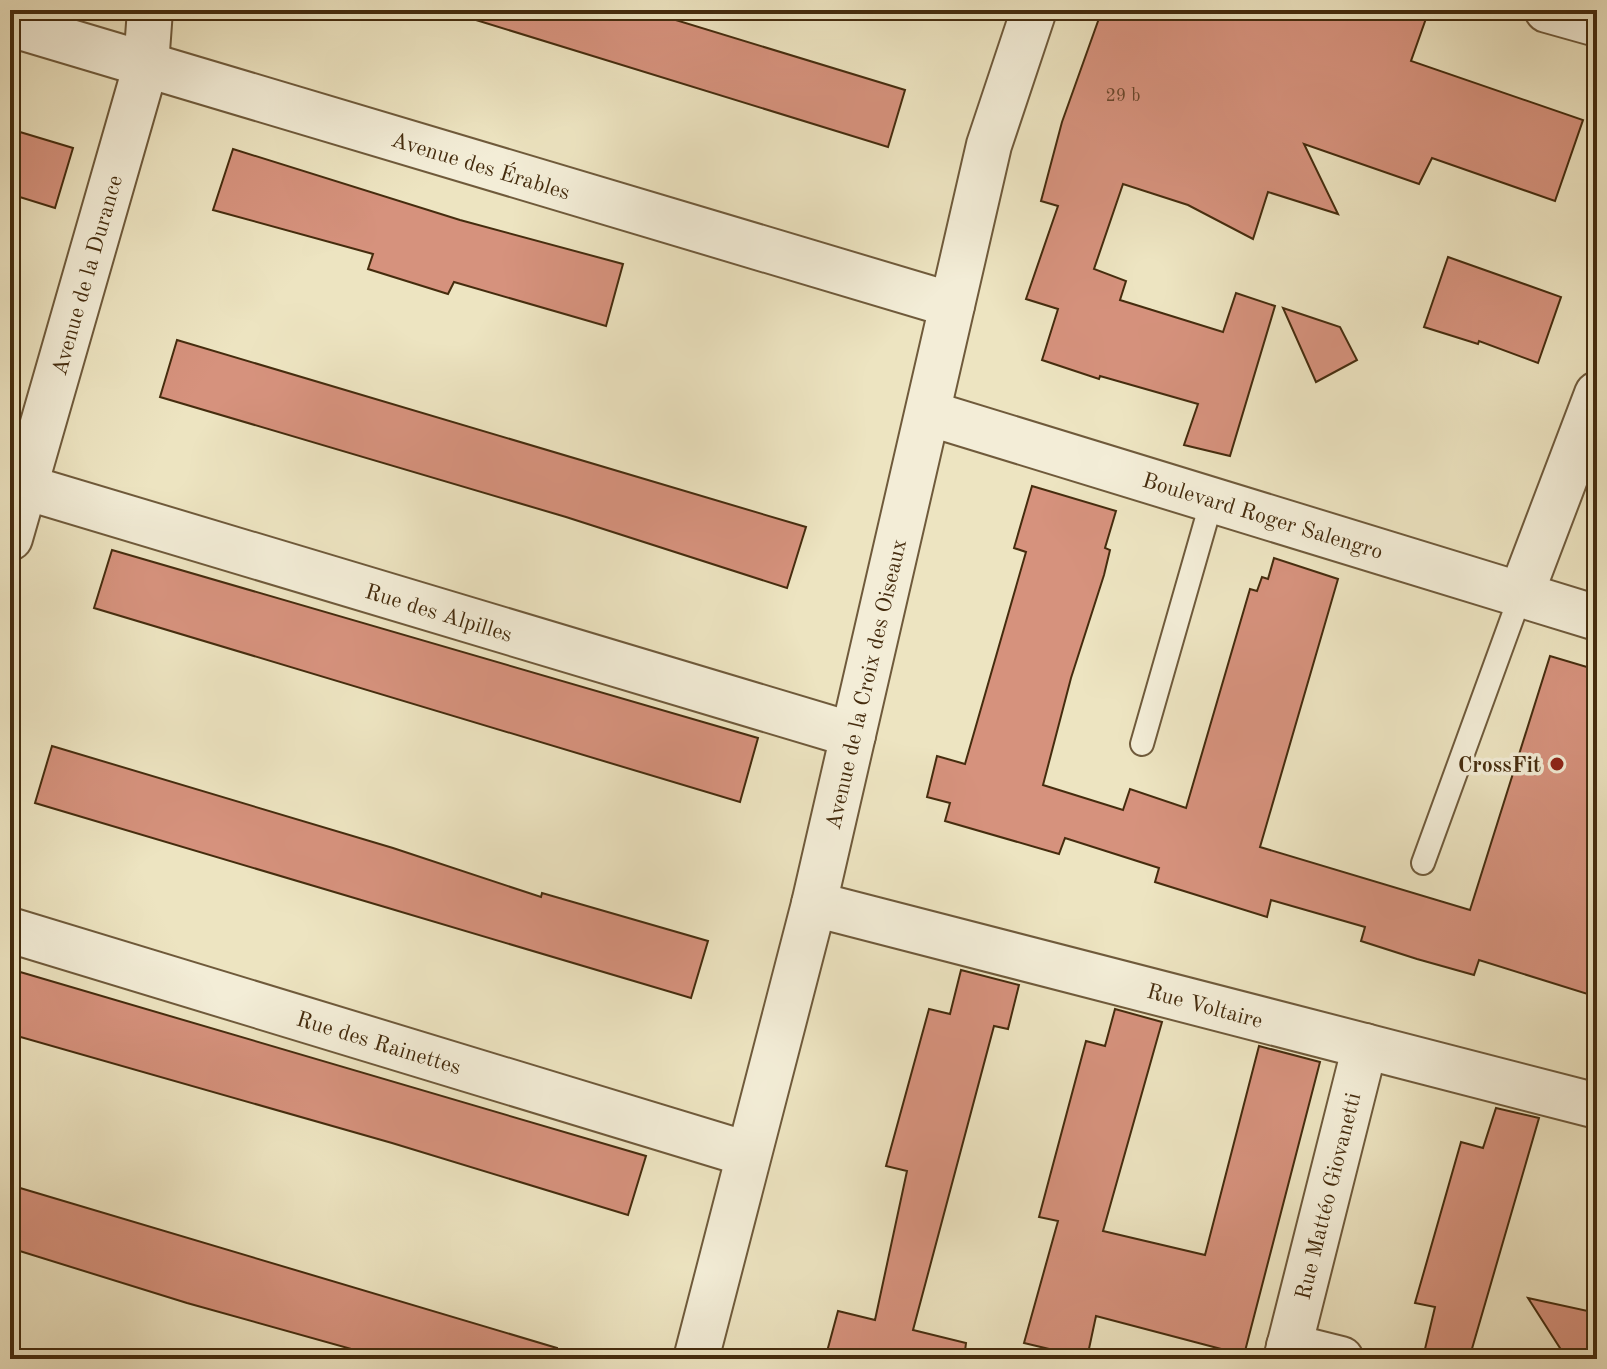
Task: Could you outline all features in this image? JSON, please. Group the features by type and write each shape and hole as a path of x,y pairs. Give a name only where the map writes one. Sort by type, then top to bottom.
{"street":[{"name":"Avenue de la Durance","path":"11,532 146,65 150,10"},
{"name":"Avenue de la Croix des Oiseaux","path":"696,1359 814,904 989,145 1034,10"},
{"path":"1547,10 1597,24"},
{"name":"Avenue des Érables","path":"10,24 952,305"},
{"path":"1521,594 1597,394"},
{"name":"Boulevard Roger Salengro","path":"928,413 1597,618"},
{"name":"Rue des Alpilles","path":"25,487 853,735"},
{"name":"Rue Voltaire","path":"814,904 1597,1106"},
{"name":"Rue des Rainettes","path":"10,930 747,1154"},
{"name":"Rue Mattéo Giovanetti","path":"1341,1359 1287,1353 1365,1046"}],"lane":[{"path":"1142,744 1212,500"},
{"path":"1423,863 1521,594"}],"building":[{"path":"478,10 643,10 905,90 888,147 476,20"},
{"path":"1102,10 1429,10 1411,61 1583,120 1555,201 1432,158 1419,184 1304,144 1338,214 1268,192 1253,239 1188,205 1123,184 1094,269 1126,281 1120,300 1223,332 1236,293 1275,306 1230,456 1184,445 1198,404 1100,376 1099,379 1042,360 1058,309 1026,299 1058,206 1041,201 1062,122"},
{"path":"10,129 73,148 55,208 10,194"},
{"path":"233,149 460,220 623,264 606,326 454,282 448,294 368,269 373,254 213,210"},
{"path":"1448,257 1561,297 1538,363 1479,341 1478,344 1424,327"},
{"path":"1283,308 1340,327 1357,360 1316,382"},
{"path":"177,340 806,527 787,588 566,517 160,397"},
{"path":"1032,486 1116,511 1105,548 1110,550 1104,575 1071,678 1043,785 1123,810 1130,789 1186,808 1250,589 1257,591 1262,577 1268,579 1274,558 1338,579 1260,847 1470,910 1550,656 1597,670 1597,997 1479,960 1474,975 1417,959 1361,941 1365,927 1271,900 1267,917 1155,882 1159,868 1065,838 1059,854 945,821 950,803 927,797 937,756 965,764 1026,552 1014,548"},
{"path":"112,550 758,738 740,802 94,608"},
{"path":"52,746 393,848 541,897 542,893 708,941 691,998 35,803"},
{"path":"10,969 646,1156 628,1215 392,1143 10,1034"},
{"path":"961,970 1019,985 1008,1029 994,1026 913,1330 966,1343 964,1359 825,1359 838,1311 875,1320 907,1171 886,1166 929,1009 950,1014"},
{"path":"1115,1009 1162,1022 1103,1231 1205,1255 1259,1046 1320,1062 1244,1355 1096,1316 1087,1358 1024,1343 1058,1221 1039,1217 1086,1041 1105,1046"},
{"path":"1496,1108 1539,1118 1469,1359 1465,1359 1425,1349 1435,1307 1415,1303 1461,1142 1483,1148"},
{"path":"10,1185 557,1348 555,1359 387,1359 187,1303 10,1248"},
{"path":"1528,1298 1597,1313 1597,1359 1567,1359"}],"place":[{"name":"CrossFit","path":"1557,764"}]}
